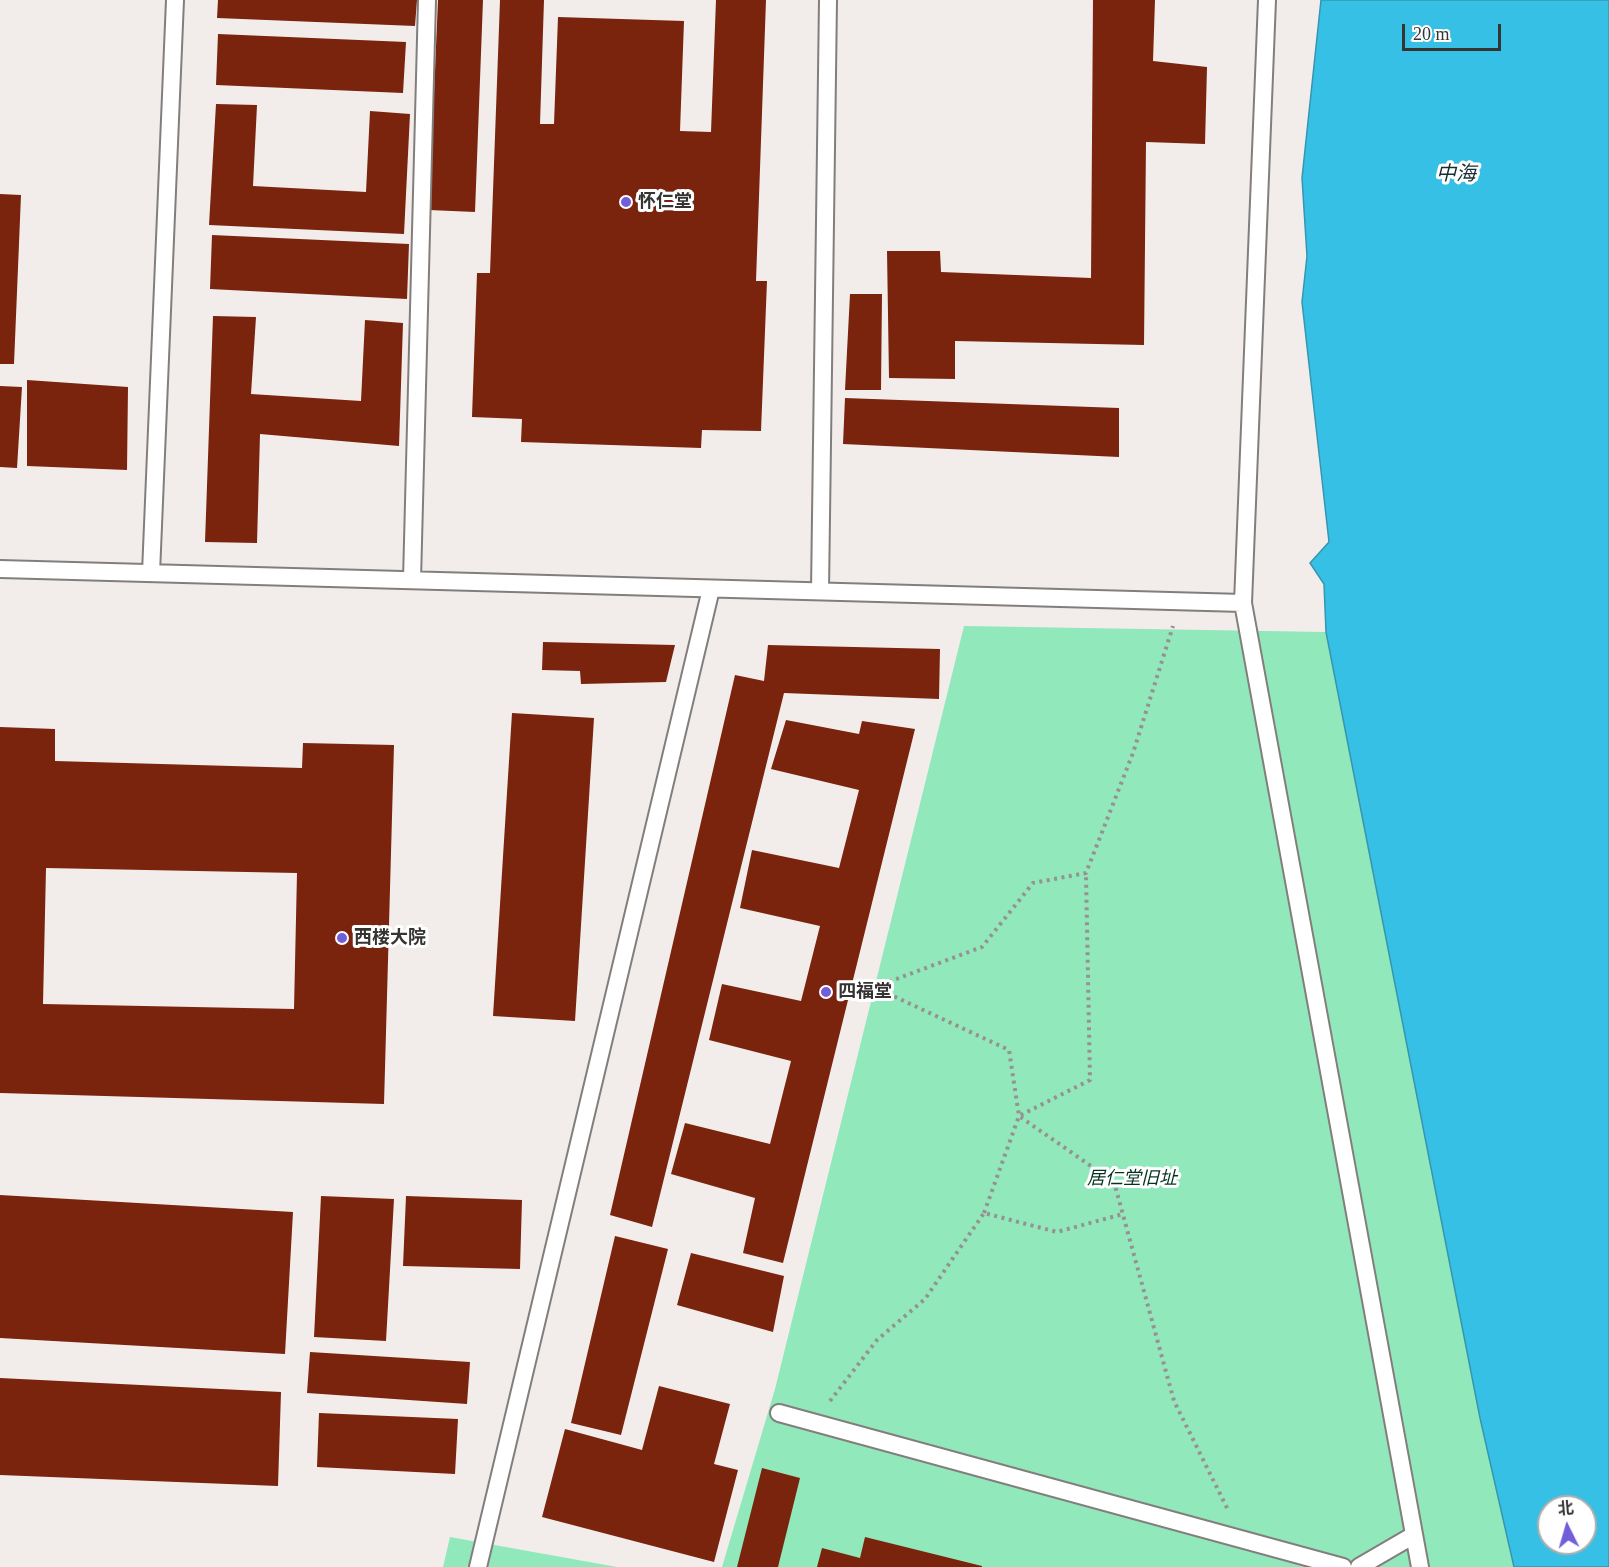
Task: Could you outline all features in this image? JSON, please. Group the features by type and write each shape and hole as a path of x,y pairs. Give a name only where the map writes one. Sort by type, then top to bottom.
{"lane":[{"path":"151,573 175,0"},
{"path":"412,580 426,0"},
{"path":"820,591 828,0"},
{"path":"1267,0 1243,603 1420,1567"},
{"path":"0,569 1243,603"},
{"path":"478,1567 711,589"},
{"path":"779,1413 1343,1567"},
{"path":"1359,1567 1414,1535"}],"path":[{"path":"1019,1116 1090,1080 1086,873 1133,753 1181,602"},
{"path":"813,1423 877,1340 924,1299 984,1213 1019,1116 1009,1050 874,987 982,947 1033,884 1086,873"},
{"path":"1019,1116 1114,1182 1174,1401 1243,1539"},
{"path":"984,1213 1057,1232 1123,1215"}],"green space":[{"name":"居仁堂旧址","path":"964,626 1326,632 1480,1418 1514,1567 722,1567 775,1389"},
{"path":"450,1537 617,1567 443,1567"}],"water":[{"name":"中海","path":"1321,0 1609,0 1609,1567 1514,1567 1480,1418 1326,632 1324,584 1310,563 1329,542 1302,302 1307,256 1302,178"}],"building":[{"path":"218,0 417,0 415,26 217,18"},
{"path":"438,0 483,0 475,212 429,210"},
{"name":"怀仁堂","path":"500,0 544,0 540,124 554,124 558,17 684,21 680,131 711,132 716,0 766,0 756,281 767,281 761,431 702,430 701,448 521,442 522,419 472,417 477,273 490,273"},
{"path":"1093,0 1155,0 1153,61 1207,67 1205,144 1146,142 1144,345 955,341 955,379 889,378 887,251 940,251 941,272 1091,278"},
{"path":"218,34 406,42 403,93 216,85"},
{"path":"216,104 257,105 253,186 366,192 370,111 410,114 404,234 209,225"},
{"path":"0,194 21,195 14,364 0,364"},
{"path":"212,235 409,244 407,299 210,289"},
{"path":"850,294 882,294 881,390 845,390"},
{"path":"213,316 256,317 251,394 361,401 365,320 403,323 399,446 260,434 257,543 205,542"},
{"path":"27,380 128,387 127,470 27,466"},
{"path":"0,386 22,387 17,468 0,467"},
{"path":"845,398 1119,408 1119,457 843,444"},
{"path":"543,642 675,645 666,682 581,684 580,671 542,670"},
{"path":"768,645 940,649 939,699 784,693 652,1227 610,1215 735,675 764,681"},
{"path":"512,713 594,718 575,1021 493,1016"},
{"name":"四福堂","path":"786,720 859,734 862,721 915,729 783,1263 743,1253 755,1198 671,1174 685,1123 770,1144 791,1061 709,1040 722,984 801,1001 820,926 740,908 752,850 839,868 859,790 771,769"},
{"name":"西楼大院","path":"0,727 55,729 55,761 302,768 303,743 394,745 384,1104 0,1093","holes":["46,868 297,873 294,1009 43,1004"]},
{"path":"0,1195 293,1212 285,1354 0,1338"},
{"path":"321,1196 394,1199 386,1341 314,1337"},
{"path":"406,1196 522,1200 520,1269 403,1266"},
{"path":"615,1236 668,1249 621,1435 571,1423"},
{"path":"691,1253 784,1276 773,1332 677,1305"},
{"path":"310,1352 470,1362 467,1404 307,1393"},
{"path":"0,1378 281,1392 278,1486 0,1475"},
{"path":"659,1386 730,1404 714,1464 738,1470 714,1562 542,1517 565,1429 642,1450"},
{"path":"319,1413 458,1419 455,1474 317,1467"},
{"path":"762,1468 800,1478 778,1567 737,1567"},
{"path":"865,1537 982,1567 817,1567 822,1548 860,1558"}],"place":[{"name":"怀仁堂","path":"626,202"},
{"name":"西楼大院","path":"342,938"},
{"name":"四福堂","path":"826,992"}]}
